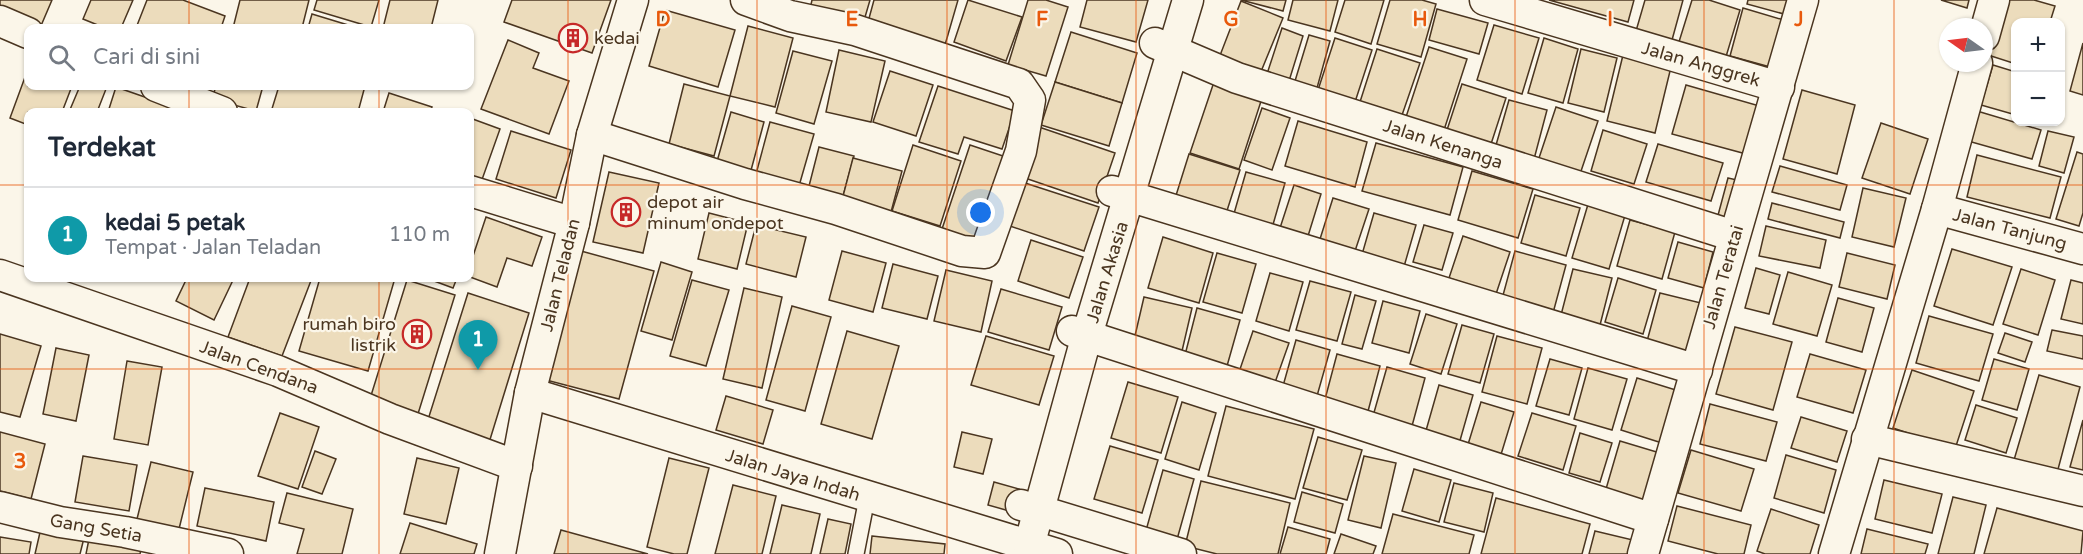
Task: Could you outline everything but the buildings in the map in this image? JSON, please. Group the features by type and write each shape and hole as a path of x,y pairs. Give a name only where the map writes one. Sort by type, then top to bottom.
{"street":[{"name":"Jalan Teladan","path":"500,554 530,393 574,223 592,135 633,0"},
{"path":"592,135 745,184 836,209 928,241 962,251 986,253 1021,151 1030,100 1018,84 855,30 790,15 746,0"},
{"name":"Jalan Akasia","path":"1164,46 1168,0"},
{"name":"Jalan Akasia","path":"1032,547 1031,507 1079,333 1164,46 1188,0"},
{"name":"Jalan Anggrek","path":"1485,0 1779,87"},
{"name":"Jalan Teratai","path":"1644,554 1803,0"},
{"path":"1989,18 1994,0"},
{"path":"0,21 24,31"},
{"name":"Jalan Kenanga","path":"1164,46 1237,78 1734,236"},
{"path":"1834,554 1937,209 1975,72"},
{"path":"166,90 212,108"},
{"path":"474,192 574,223"},
{"path":"1121,193 1697,370"},
{"name":"Jalan Tanjung","path":"1937,209 2083,249"},
{"name":"Jalan Cendana","path":"0,275 278,371 390,419 517,466"},
{"path":"1079,333 1653,519"},
{"name":"Jalan Jaya Indah","path":"530,393 1032,547"},
{"path":"1867,439 2083,491"},
{"name":"Gang Setia","path":"0,507 60,522 125,532 228,554"},
{"path":"1031,507 1181,554"}],"lane":[{"path":"856,554 867,498"}],"place":[{"name":"kedai","path":"573,38"},
{"name":"depot air minum ondepot","path":"626,212"},
{"name":"rumah biro listrik","path":"417,334"},
{"name":"kedai 5 petak","path":"478,370"}]}
